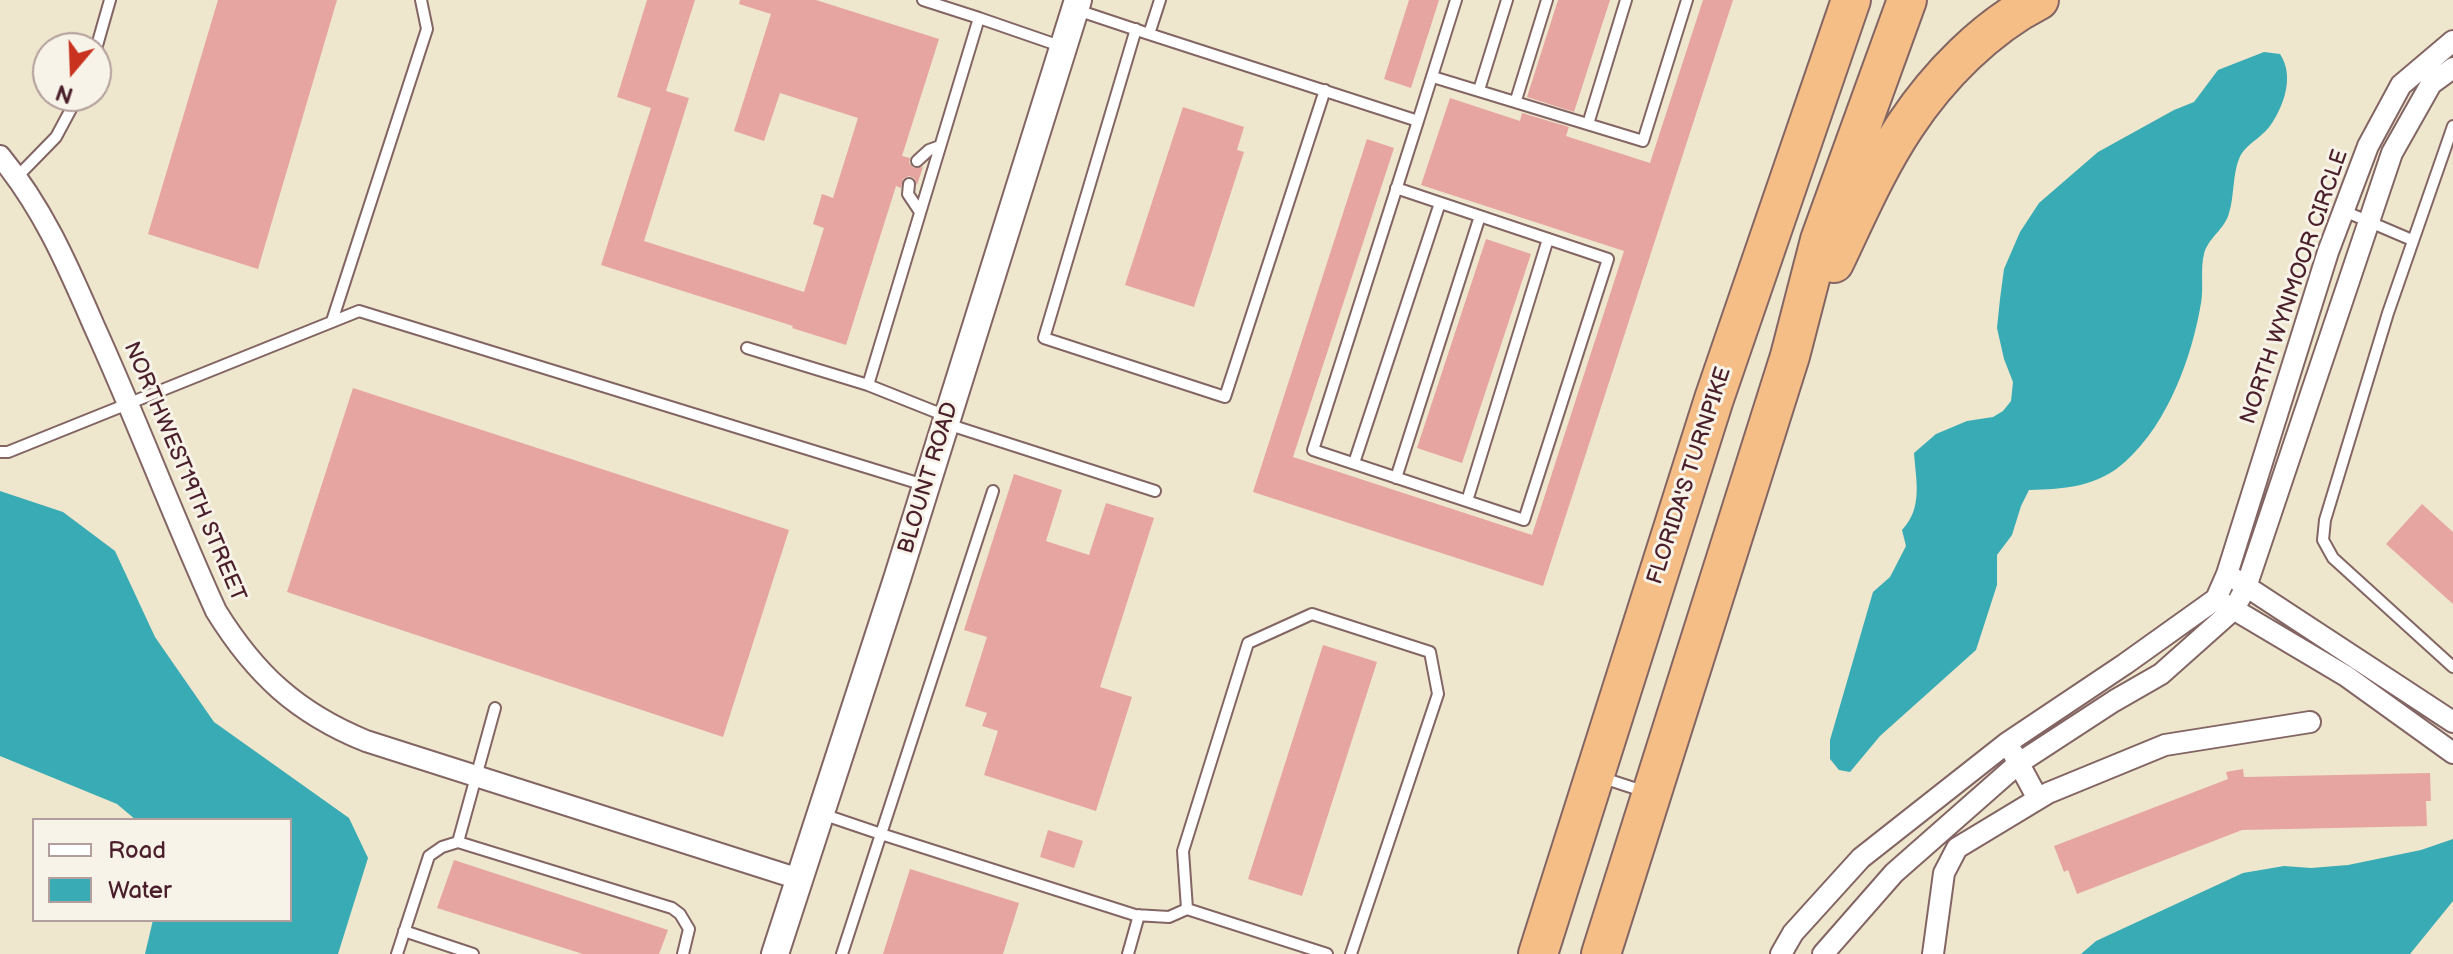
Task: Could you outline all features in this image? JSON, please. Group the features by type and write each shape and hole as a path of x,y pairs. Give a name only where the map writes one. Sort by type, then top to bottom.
{"highway":[{"name":"FLORIDA'S TURNPIKE","path":"1538,954 1714,399 1851,0"},
{"path":"1601,954 1790,356 1820,240 1907,0"},
{"path":"1790,356 1868,193 1905,125 1961,56 2039,0"}],"street":[{"name":"BLOUNT ROAD","path":"775,954 947,420 1076,5"},
{"name":"NORTH WYNMOOR CIRCLE","path":"2216,599 2227,574 2328,252 2368,146 2401,85 2453,41"},
{"path":"1823,954 1894,873 2019,763 2161,674 2234,609 2246,587 2392,153 2431,84 2453,68"},
{"name":"NORTHWEST19TH STREET","path":"0,156 17,177 51,232 129,402 216,611 251,662 282,692 325,722 366,741 799,879"},
{"path":"2227,574 2452,719"},
{"path":"1781,954 1793,933 1861,858 2007,743 2216,599 2346,676 2453,753"},
{"path":"1933,954 1944,873 1957,848 2038,799 2165,745 2310,722"},
{"path":"2007,743 2038,799"}],"lane":[{"path":"101,32 110,0"},
{"path":"332,321 427,29 421,0"},
{"path":"923,0 1063,47"},
{"path":"1149,34 1160,0"},
{"path":"1396,188 1608,259 1524,520 1313,450 1396,188 1433,77 1456,0"},
{"path":"1479,90 1507,0"},
{"path":"1516,100 1547,0"},
{"path":"1588,124 1626,0"},
{"path":"1433,77 1643,141 1687,0"},
{"path":"1076,5 1149,34 1418,121"},
{"path":"868,385 979,18"},
{"path":"1136,29 1044,338 1225,397 1325,90"},
{"path":"17,177 56,137 69,112"},
{"path":"2453,126 2362,394 2342,472 2325,520 2323,540 2333,558 2453,667"},
{"path":"917,161 929,150 940,146"},
{"path":"909,184 908,194 920,212"},
{"path":"1354,463 1440,203"},
{"path":"2344,211 2412,240"},
{"path":"1396,478 1480,216"},
{"path":"1467,501 1548,239"},
{"path":"0,452 8,452 359,311 926,486"},
{"path":"747,348 868,385 947,420 1155,491"},
{"path":"842,954 993,491"},
{"path":"1187,909 1183,851 1248,643 1312,614 1430,652 1438,694 1351,954"},
{"path":"458,842 495,708"},
{"path":"2436,740 2452,719"},
{"path":"1595,775 1653,794"},
{"path":"820,813 1139,915 1169,917 1187,909 1327,954"},
{"path":"397,954 429,856 442,847 458,842 672,908 680,914 689,929 683,954"},
{"path":"1128,954 1139,915"},
{"path":"404,931 473,954"}],"water":[{"path":"2264,52 2280,54 2284,62 2287,80 2284,98 2269,127 2245,149 2239,159 2227,219 2204,254 2197,324 2184,367 2166,409 2141,446 2115,470 2080,485 2029,490 2012,535 1997,555 1997,585 1976,650 1880,736 1850,772 1839,770 1830,759 1830,740 1873,592 1890,577 1906,546 1902,530 1913,513 1917,494 1914,453 1936,434 1967,421 1993,417 2011,401 2013,382 1997,328 2004,269 2020,232 2039,203 2098,152 2194,102 2218,70"},
{"path":"0,491 63,512 115,551 155,637 214,722 349,818 368,858 338,954 145,954 153,922 292,922 292,818 134,818 117,804 0,756"},
{"path":"2453,839 2453,901 2410,954 2081,954 2096,941 2243,873 2284,866 2311,868 2348,865 2421,850"}],"building":[{"path":"218,0 337,0 258,269 148,234"},
{"path":"647,0 695,0 666,91 689,98 644,241 804,292 824,228 813,224 822,194 833,198 858,118 780,93 764,141 734,131 771,14 739,4 740,0 816,0 939,39 902,156 910,158 909,163 914,168 923,167 917,185 914,178 909,176 903,179 901,188 896,186 846,345 601,265 651,108 617,97"},
{"path":"1409,0 1439,0 1411,88 1384,79"},
{"path":"1558,0 1610,0 1574,112 1527,97"},
{"path":"1703,0 1733,0 1543,586 1253,492 1367,139 1394,148 1293,457 1532,535 1624,251 1421,185 1450,98 1520,121 1522,113 1569,127 1566,136 1650,163"},
{"path":"1183,107 1244,127 1237,150 1244,152 1194,307 1125,285"},
{"path":"1486,239 1531,254 1462,463 1417,448"},
{"path":"353,388 789,530 723,737 287,592"},
{"path":"1014,474 1062,490 1046,541 1089,555 1106,503 1154,518 1100,687 1132,697 1096,811 984,775 998,731 982,726 987,713 965,706 987,637 964,630"},
{"path":"2422,504 2453,532 2453,604 2386,544"},
{"path":"1323,645 1377,662 1302,896 1248,879"},
{"path":"2243,769 2244,777 2430,773 2431,801 2426,801 2427,826 2242,830 2077,894 2054,846 2228,779 2226,772"},
{"path":"1048,830 1083,841 1074,868 1040,857"},
{"path":"454,860 668,930 659,954 583,954 437,908"},
{"path":"910,869 1019,903 1003,954 883,954"}]}
